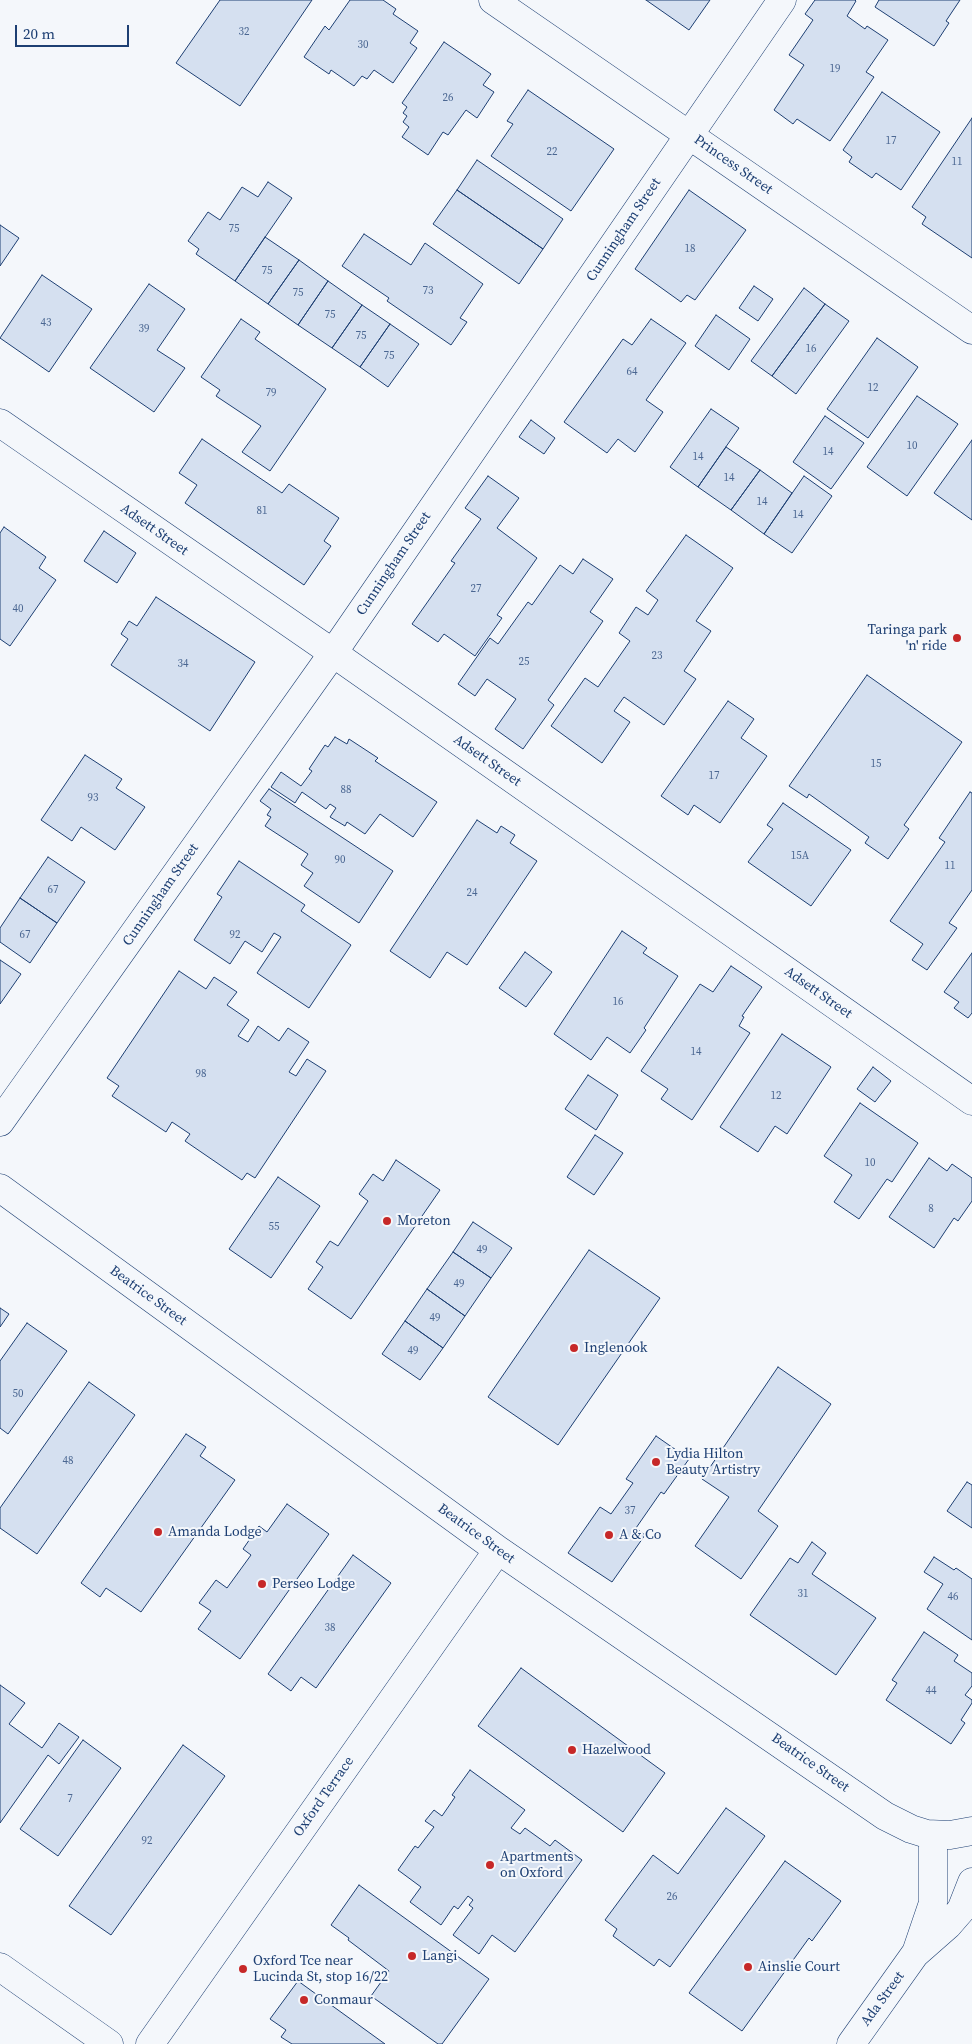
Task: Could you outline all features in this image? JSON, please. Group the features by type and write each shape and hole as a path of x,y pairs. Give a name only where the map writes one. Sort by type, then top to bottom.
{"street":[{"name":"Princess Street","path":"493,0 972,330"},
{"name":"Cunningham Street","path":"0,1122 333,653 782,0"},
{"name":"Adsett Street","path":"0,423 333,653 972,1101"},
{"name":"Beatrice Street","path":"0,1188 498,1550 892,1821 933,1835 950,1835 972,1831"},
{"name":"Oxford Terrace","path":"150,2044 498,1550"},
{"path":"972,1831 972,1838"},
{"name":"Ada Street","path":"916,1954 933,1903 933,1835"},
{"name":"Ada Street","path":"851,2044 916,1954 955,1917 965,1903 972,1882"},
{"path":"0,1966 109,2044"}],"building":[{"path":"220,0 312,0 240,106 176,63"},
{"path":"350,0 383,0 396,9 393,14 418,31 410,43 417,48 393,83 374,70 367,79 362,76 354,86 331,70 329,74 304,57 325,26 329,30"},
{"path":"646,0 710,0 689,30"},
{"path":"815,0 855,0 847,16 865,29 867,26 888,40 866,72 874,77 830,141 797,119 793,124 774,110 804,65 789,55 813,20 805,14"},
{"path":"879,0 960,0 946,21 949,23 934,46 875,7"},
{"path":"444,42 491,74 483,85 494,92 477,118 466,110 448,135 443,132 428,155 402,137 409,127 403,122 407,116 403,113 407,107 402,103"},
{"path":"528,90 614,149 571,211 491,156 513,124 507,121"},
{"path":"882,92 940,132 901,190 876,173 872,178 849,162 852,157 843,150"},
{"path":"972,118 972,258 922,224 926,217 912,207"},
{"path":"477,160 563,219 543,249 457,190"},
{"path":"268,182 292,198 235,281 196,254 199,249 188,241 208,212 220,220 242,187 258,197"},
{"path":"457,190 543,249 519,284 433,224"},
{"path":"689,190 746,230 695,300 687,295 681,302 635,269"},
{"path":"0,225 19,238 0,266"},
{"path":"364,234 411,265 425,243 483,284 460,318 467,322 451,345 387,301 389,298 342,266"},
{"path":"265,237 299,260 268,304 235,281"},
{"path":"299,260 328,281 298,325 268,304"},
{"path":"42,275 92,309 49,372 0,338"},
{"path":"328,281 362,305 332,348 298,325"},
{"path":"149,284 185,309 157,350 185,368 154,412 90,368"},
{"path":"754,286 773,299 758,321 739,308"},
{"path":"804,288 825,304 772,376 751,361"},
{"path":"825,304 849,321 796,394 772,376"},
{"path":"362,305 390,324 360,367 332,348"},
{"path":"716,315 750,339 729,370 695,346"},
{"path":"241,319 260,332 255,339 326,389 270,471 242,452 261,426 216,396 220,390 201,377"},
{"path":"651,319 686,343 646,400 663,412 635,452 618,439 607,453 564,422 623,339 632,345"},
{"path":"390,324 419,344 388,387 360,367"},
{"path":"877,338 918,367 868,438 827,409"},
{"path":"917,396 958,424 907,496 867,467"},
{"path":"711,409 739,428 698,487 670,467"},
{"path":"825,416 864,443 831,489 793,462"},
{"path":"531,420 555,438 544,454 519,437"},
{"path":"202,439 282,493 289,484 339,518 324,541 331,546 304,585 185,503 197,485 179,473"},
{"path":"972,440 972,520 934,493"},
{"path":"726,447 760,470 731,510 698,487"},
{"path":"760,470 792,493 764,534 731,510"},
{"path":"488,476 519,498 497,528 537,558 497,615 502,618 475,656 444,634 438,642 412,624 455,563 451,561 481,519 465,508"},
{"path":"804,476 832,496 792,553 764,534"},
{"path":"4,527 46,557 39,568 56,580 10,646 0,639 0,533"},
{"path":"104,531 136,553 117,583 84,561"},
{"path":"686,535 733,568 696,621 711,631 684,671 696,679 664,725 624,697 614,711 630,722 602,763 551,726 585,678 598,687 630,641 619,633 636,607 648,615 658,600 646,591"},
{"path":"583,559 613,579 590,612 603,621 548,700 554,705 523,749 495,729 516,699 487,679 475,696 458,684 490,638 498,644 528,602 532,605 560,565 573,574"},
{"path":"156,597 255,662 210,731 111,665 128,639 121,634 129,621 137,626"},
{"path":"867,675 962,742 904,825 909,829 888,859 865,843 869,837 809,794 807,798 789,786"},
{"path":"728,701 754,719 741,738 767,756 720,823 694,805 688,815 661,796"},
{"path":"335,737 347,744 349,739 378,758 375,761 437,802 413,837 380,814 365,834 347,822 345,826 330,817 336,808 330,804 326,809 302,792 295,803 271,787 281,772 301,786 312,771 309,769 325,745 328,747"},
{"path":"85,755 122,779 116,788 145,807 115,850 81,827 72,841 41,820"},
{"path":"269,789 393,871 359,923 304,886 313,873 301,865 308,854 265,826 271,817 267,815 271,809 260,801"},
{"path":"970,792 972,793 972,890 949,923 957,928 927,970 912,960 923,944 890,921 945,842 939,838"},
{"path":"783,803 851,850 811,906 748,862 773,829 767,825"},
{"path":"477,820 497,833 501,826 515,835 510,843 537,861 467,965 447,952 430,978 390,951"},
{"path":"48,857 85,882 57,923 20,898"},
{"path":"239,861 305,905 301,911 351,945 309,1008 257,973 281,937 274,933 262,952 245,941 230,964 194,940 222,897 217,894"},
{"path":"20,898 57,923 30,963 0,942 0,928"},
{"path":"622,931 647,948 643,953 678,976 630,1053 607,1037 591,1060 554,1034"},
{"path":"525,952 552,972 526,1007 499,988"},
{"path":"972,953 972,1013 968,1018 954,1008 959,1002 944,992"},
{"path":"0,960 21,974 0,1004"},
{"path":"731,966 762,987 742,1016 744,1017 739,1026 750,1033 692,1120 661,1099 668,1089 641,1071 700,984 713,992"},
{"path":"179,971 206,989 214,977 237,992 227,1005 249,1020 238,1036 248,1042 258,1026 279,1041 288,1028 309,1042 289,1072 296,1076 307,1059 326,1071 255,1178 247,1173 242,1180 185,1141 190,1134 172,1122 166,1132 112,1096 119,1086 107,1078"},
{"path":"782,1034 831,1067 787,1134 775,1126 758,1152 720,1127"},
{"path":"873,1067 891,1081 875,1102 857,1089"},
{"path":"588,1075 618,1095 596,1130 565,1109"},
{"path":"860,1103 918,1143 892,1182 887,1179 859,1219 834,1202 852,1175 824,1156"},
{"path":"595,1135 623,1153 594,1195 567,1177"},
{"path":"929,1158 947,1171 952,1164 972,1178 972,1201 958,1221 954,1218 934,1248 889,1217"},
{"name":"Moreton","path":"396,1160 440,1190 351,1319 308,1289 323,1267 316,1262 330,1241 338,1246 368,1201 359,1194 373,1174 383,1181"},
{"path":"278,1177 320,1206 271,1278 229,1249"},
{"path":"473,1222 512,1248 491,1278 453,1252"},
{"name":"Inglenook","path":"589,1250 660,1298 558,1445 488,1397"},
{"path":"453,1252 491,1278 465,1316 427,1289"},
{"path":"427,1289 465,1316 443,1348 405,1321"},
{"path":"0,1308 9,1314 0,1327"},
{"path":"405,1321 443,1348 420,1380 382,1354"},
{"path":"27,1323 67,1351 8,1434 0,1428 0,1361"},
{"path":"778,1367 831,1404 758,1511 778,1526 741,1579 695,1546 729,1497 702,1479"},
{"path":"89,1382 135,1415 37,1554 0,1528 0,1508"},
{"name":"Amanda Lodge","path":"186,1434 206,1447 200,1456 235,1480 141,1612 106,1588 100,1597 81,1583"},
{"path":"656,1436 689,1459 664,1494 661,1492 636,1528 645,1535 612,1582 568,1553 600,1507 611,1514 633,1483 626,1479"},
{"path":"967,1482 972,1485 972,1528 947,1511"},
{"name":"Perseo Lodge","path":"287,1504 329,1534 240,1659 198,1629 211,1611 199,1603 216,1580 227,1588 251,1555 243,1549 259,1526 267,1532"},
{"path":"812,1542 826,1553 812,1574 876,1618 836,1675 750,1615 790,1558 798,1563"},
{"path":"353,1555 391,1583 316,1688 301,1677 291,1691 268,1674"},
{"path":"934,1557 954,1570 956,1568 972,1579 972,1640 927,1609 943,1584 924,1572"},
{"path":"924,1632 958,1655 954,1661 972,1673 972,1686 965,1695 972,1700 972,1703 961,1720 965,1723 951,1744 886,1700 897,1683 892,1680"},
{"name":"Hazelwood","path":"521,1668 665,1773 623,1832 478,1726"},
{"path":"0,1685 25,1703 9,1724 42,1748 59,1723 79,1737 59,1764 48,1755 0,1823"},
{"path":"83,1740 121,1768 58,1856 20,1829"},
{"path":"183,1745 225,1776 111,1935 69,1906"},
{"name":"Apartments on Oxford","path":"470,1770 525,1810 511,1828 520,1834 525,1828 550,1846 555,1840 582,1860 515,1952 492,1935 479,1954 453,1935 473,1908 469,1905 473,1900 468,1896 458,1909 454,1906 441,1925 410,1902 421,1887 398,1870 415,1846 418,1848 434,1827 425,1821 434,1810 442,1816 455,1797 452,1795"},
{"path":"726,1808 765,1836 670,1967 659,1959 654,1966 613,1936 617,1929 605,1920 653,1855 678,1874"},
{"name":"Ainslie Court","path":"785,1861 841,1901 812,1941 809,1938 742,2031 689,1993"},
{"name":"Langi","path":"359,1885 489,1979 442,2044 438,2044 371,1996 389,1971 331,1925"},
{"name":"Conmaur","path":"298,1981 385,2044 292,2044 281,2037 286,2030 270,2019"}],"place":[{"name":"Taringa park 'n' ride","path":"957,638"},
{"name":"Moreton","path":"387,1221"},
{"name":"Inglenook","path":"574,1348"},
{"name":"Lydia Hilton Beauty Artistry","path":"656,1462"},
{"name":"Amanda Lodge","path":"158,1532"},
{"name":"A & Co","path":"609,1535"},
{"name":"Perseo Lodge","path":"262,1584"},
{"name":"Hazelwood","path":"572,1750"},
{"name":"Apartments on Oxford","path":"490,1865"},
{"name":"Langi","path":"412,1956"},
{"name":"Ainslie Court","path":"748,1967"},
{"name":"Oxford Tce near Lucinda St, stop 16/22","path":"243,1969"},
{"name":"Conmaur","path":"304,2000"}]}
